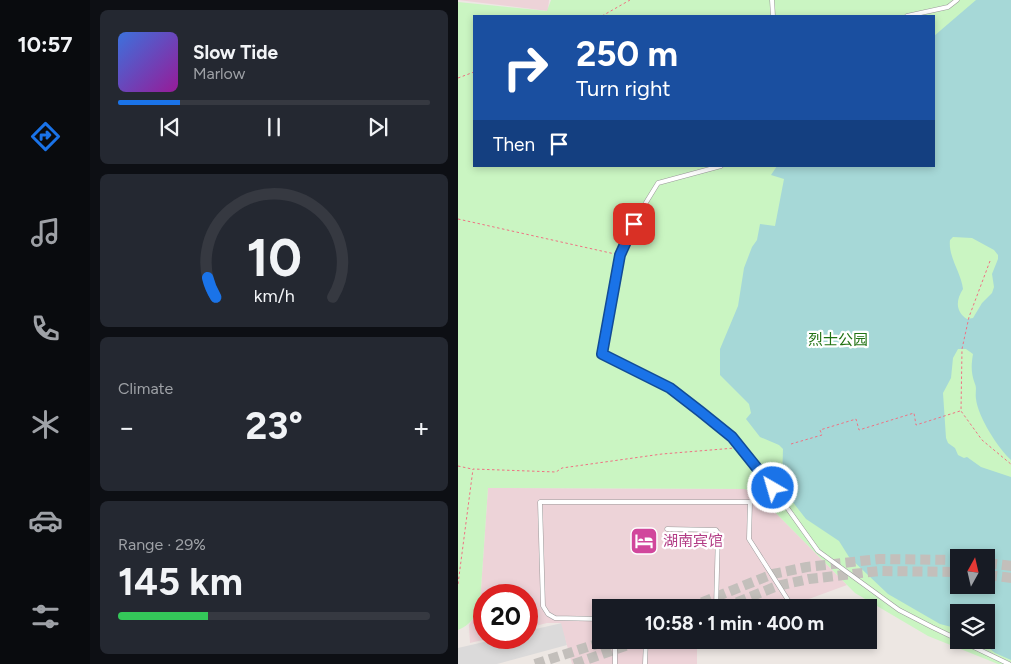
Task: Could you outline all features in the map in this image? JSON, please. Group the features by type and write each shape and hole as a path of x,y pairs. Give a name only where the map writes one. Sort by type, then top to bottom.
{"lane":[{"path":"772,0 772,15"},
{"path":"912,15 948,7 957,0"},
{"path":"718,167 658,184 642,209 620,255 602,354 670,388 732,437 818,551 899,610 932,628 1009,664"},
{"path":"592,619 554,618 548,614 543,606 540,502 750,502 749,539 787,599"},
{"path":"667,529 716,530 718,533 716,599"},
{"path":"615,649 615,664"},
{"path":"645,664 646,649"}],"path":[{"path":"604,15 630,0"},
{"path":"458,78 473,72"},
{"path":"458,219 620,255"},
{"path":"990,261 970,317 962,349 961,411 982,440 1012,465"},
{"path":"791,444 822,435 820,430 856,419 859,430 914,413 916,424 961,411"},
{"path":"458,466 473,469 556,472 562,468 662,454 741,448"},
{"path":"458,584 473,469"}],"shaded area":[{"path":"458,0 549,0 548,11"},
{"name":"湖南宾馆","path":"488,488 745,489 761,498 847,585 809,599 592,599 592,649 697,649 697,664 572,664 561,623 538,625 538,584 481,584"},
{"name":"湖南宾馆","path":"473,618 473,642 470,643 469,625"},
{"path":"562,623 567,645 497,664 458,664 458,648 473,645 473,649 538,649 538,628"}],"green space":[{"name":"烈士公园","path":"551,0 1011,0 1011,664 998,664 960,649 995,649 995,604 950,604 950,645 928,636 877,606 877,599 865,599 855,593 761,498 745,489 488,488 481,584 473,584 473,618 466,626 458,630 458,2 547,11"}],"water":[{"path":"976,0 1011,0 1011,460 995,440 980,414 972,373 973,354 966,349 958,349 953,358 951,378 943,393 948,443 955,448 958,455 964,458 967,457 981,467 1011,477 1011,660 990,649 995,649 995,604 950,604 950,627 940,624 888,594 849,557 839,541 806,519 788,496 782,482 783,449 779,445 760,437 746,419 751,413 749,404 720,375 720,349 738,306 744,268 752,247 757,240 760,224 775,226 784,179 771,175 776,167 935,167 935,35","holes":["953,237 972,238 994,250 998,255 998,259 992,274 994,287 992,293 982,303 973,318 967,319 960,312 958,305 963,289 951,252 950,240"]}],"tunnel":[{"path":"710,599 773,574 807,567 879,559 950,560"},
{"path":"996,564 1012,566"},
{"path":"745,599 777,586 809,579 879,571 950,572"},
{"path":"996,576 1012,578"},
{"path":"535,664 592,646"},
{"path":"574,664 616,649"}],"place":[{"name":"湖南宾馆","path":"644,541"}],"route":[{"path":"634,224 620,255 602,354 670,388 701,412 732,437 773,488"}]}
